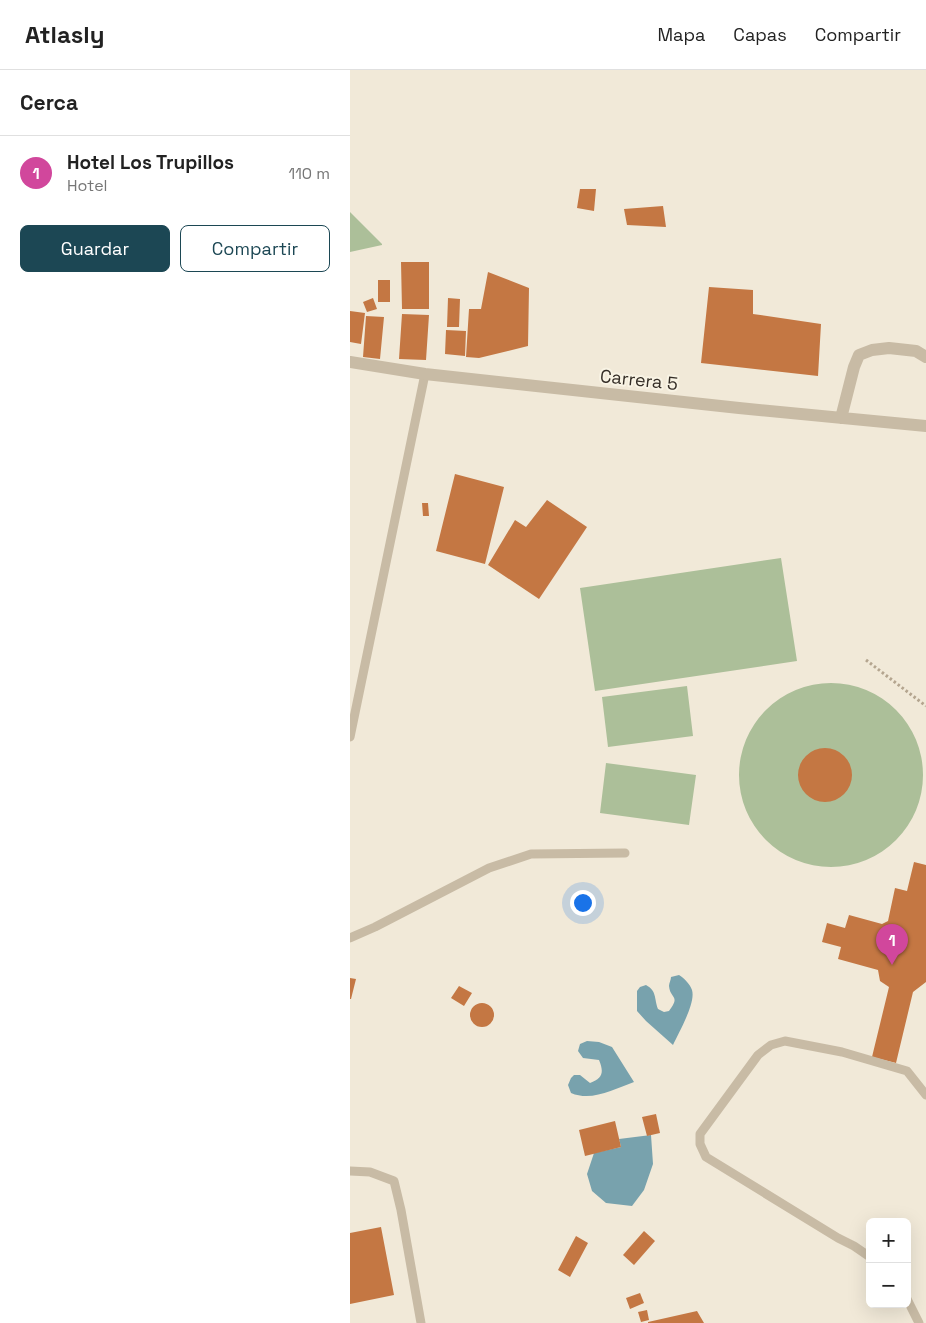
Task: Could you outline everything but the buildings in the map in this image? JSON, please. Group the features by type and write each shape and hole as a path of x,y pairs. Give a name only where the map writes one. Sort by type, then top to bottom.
{"street":[{"path":"841,418 854,367 859,355 872,350 889,348 916,351 926,357"},
{"name":"Carrera 5","path":"350,362 425,374 926,426"}],"lane":[{"path":"350,737 425,374"},
{"path":"350,938 375,928 489,868 532,854 626,853"},
{"path":"866,1254 706,1157 700,1144 700,1134 758,1055 771,1045 785,1041 842,1052 907,1070 926,1095"},
{"path":"350,1172 370,1172 394,1181 403,1220 421,1323"},
{"path":"911,1307 919,1323"}],"path":[{"path":"866,660 926,706"}],"green space":[{"path":"350,212 382,244 382,245 350,252"},
{"path":"781,558 797,661 595,691 580,588"},
{"path":"831,683 849,685 866,690 896,710 916,740 921,757 923,775 921,793 916,810 896,840 866,860 849,865 831,867 813,865 796,860 766,840 746,810 741,793 739,775 741,757 746,740 766,710 796,690 813,685"},
{"path":"687,686 693,736 608,747 602,697"},
{"path":"606,763 696,775 689,825 600,813"}],"water":[{"path":"679,975 690,986 693,996 686,1018 673,1045 637,1011 637,991 640,987 646,985 650,987 654,992 658,1009 664,1012 669,1011 675,999 669,986 671,977"},
{"path":"587,1041 599,1042 612,1047 634,1082 595,1095 587,1096 571,1093 568,1085 574,1075 580,1075 590,1083 600,1077 602,1071 599,1060 583,1058 578,1051 580,1044"},
{"path":"651,1135 653,1164 644,1190 632,1206 606,1203 592,1191 587,1174 594,1153 621,1147 619,1139"}],"place":[{"name":"Hotel Los Trupillos","path":"892,965"}]}
